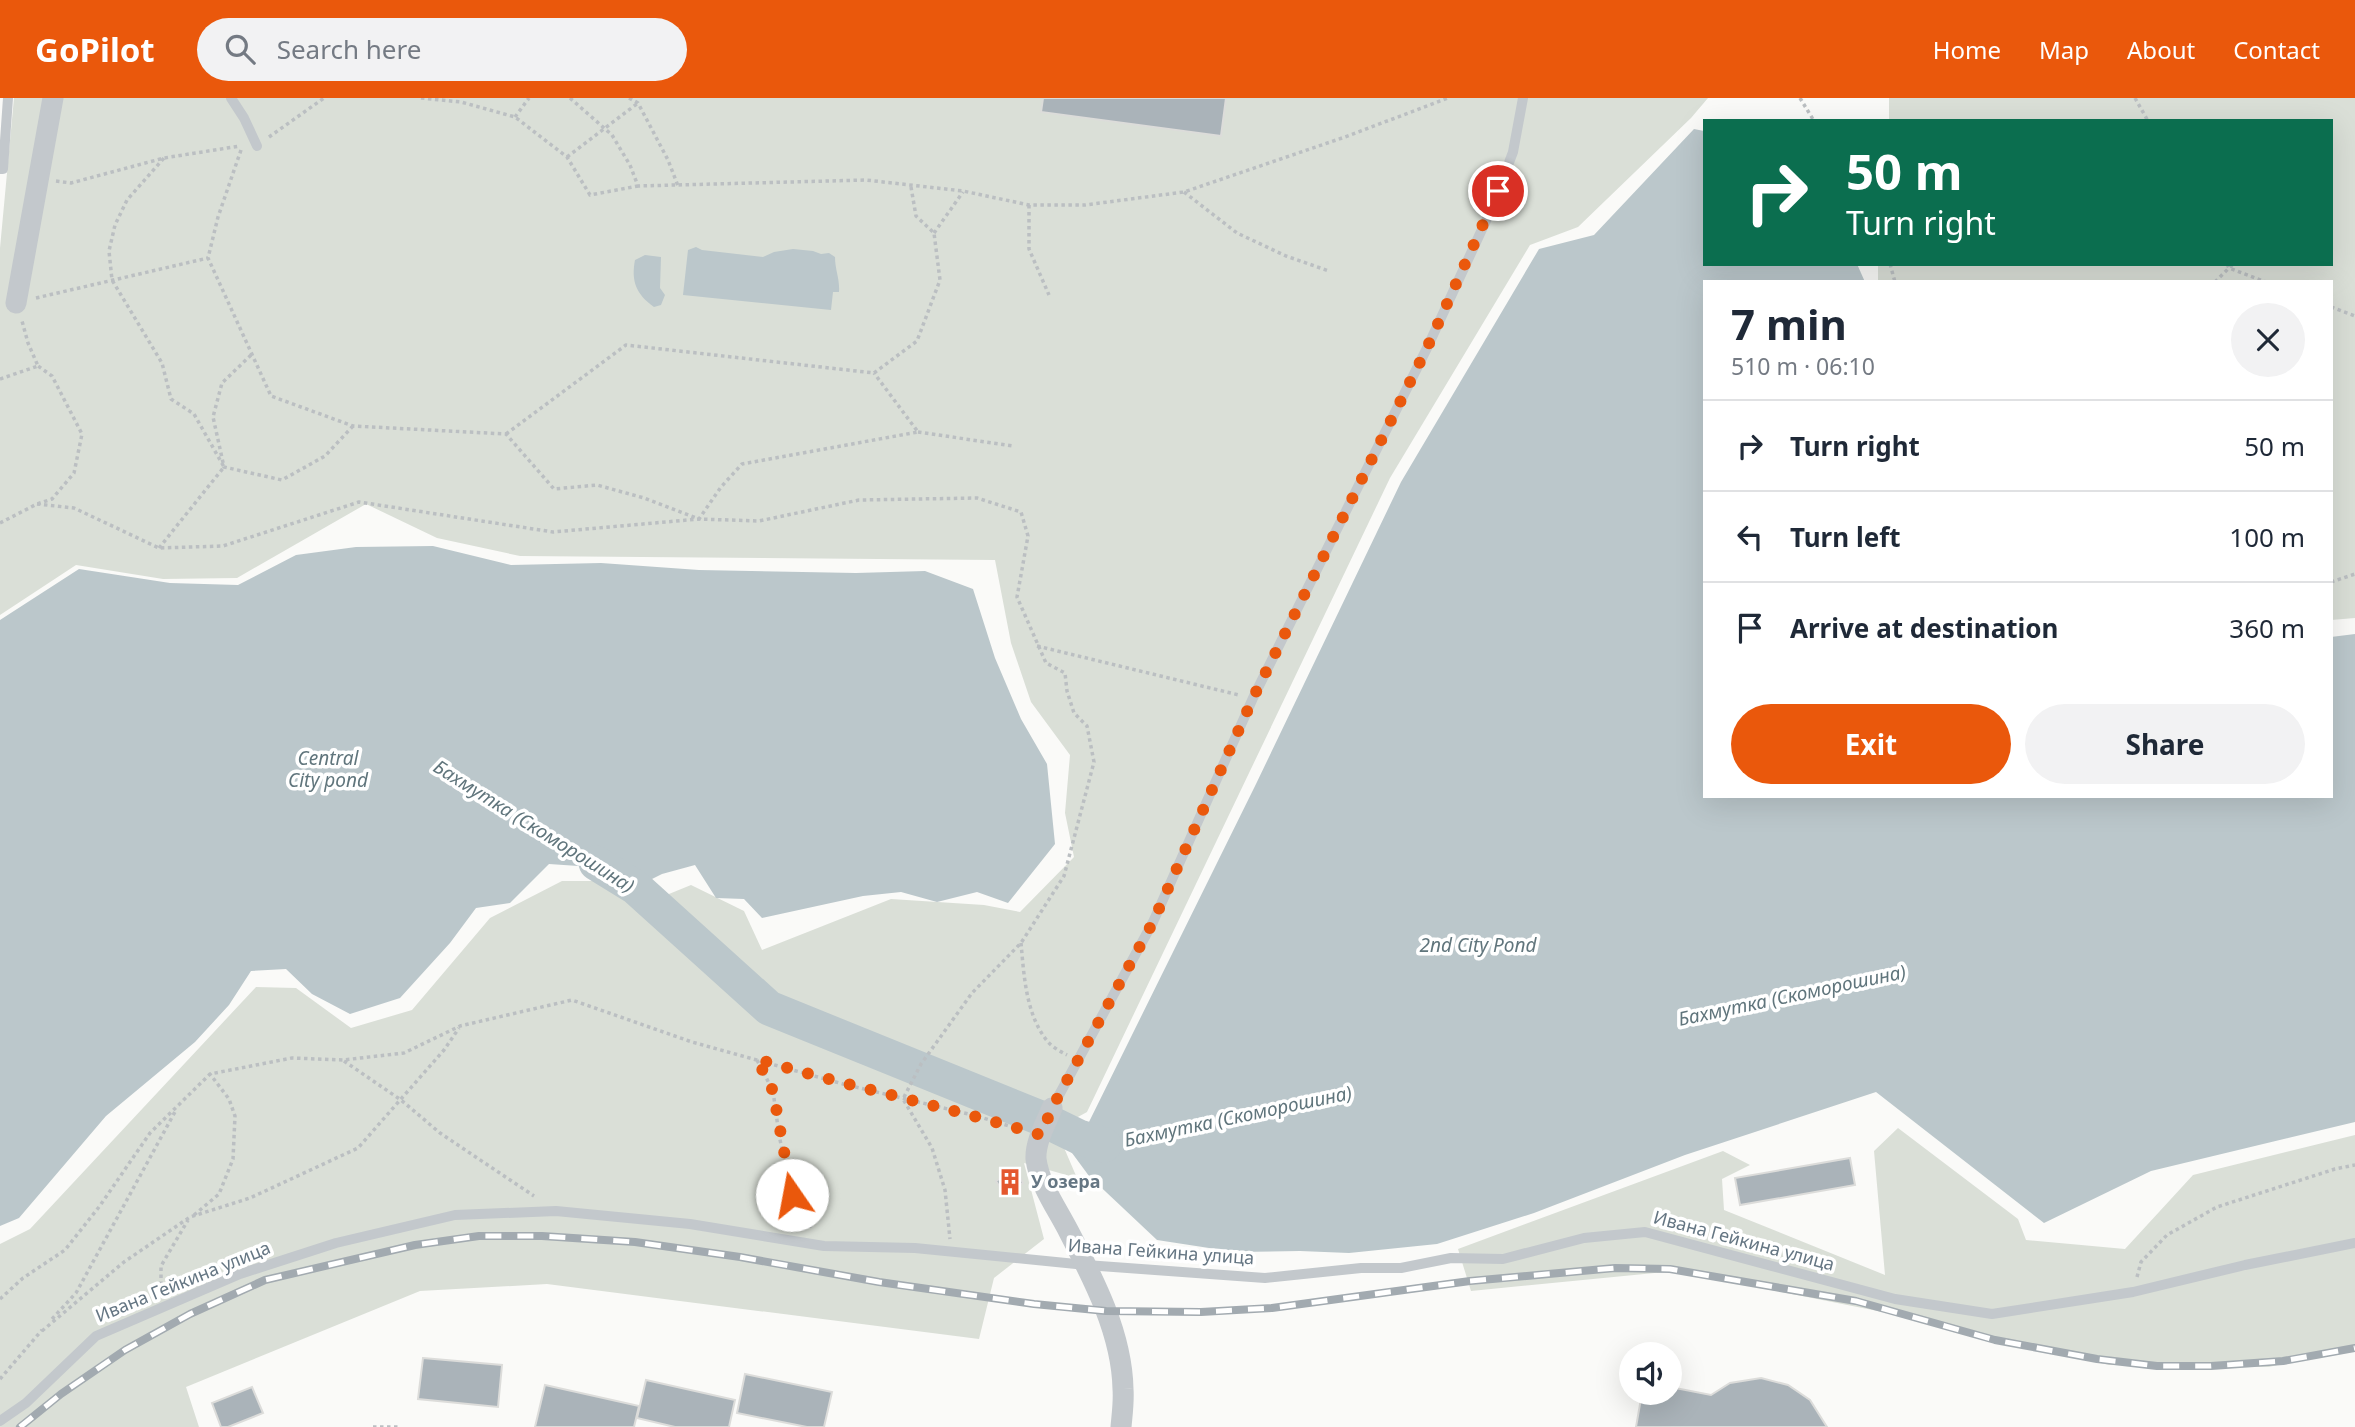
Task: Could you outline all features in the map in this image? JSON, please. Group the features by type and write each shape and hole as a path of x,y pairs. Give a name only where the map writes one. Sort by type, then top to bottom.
{"street":[{"path":"16,303 52,98"},
{"path":"1052,1108 1036,1156 1039,1171 1086,1265 1112,1328 1120,1357 1124,1389 1121,1427"}],"lane":[{"path":"0,169 3,169 8,98"},
{"path":"230,98 244,118 257,146"},
{"path":"1052,1108 1153,922 1253,698 1427,348 1491,210 1513,152 1523,98"},
{"name":"Ивана Гейкина улица","path":"0,1421 26,1403 96,1336 240,1274 336,1243 455,1215 556,1211 690,1224 824,1246 915,1248 1086,1265 1265,1278 1361,1268 1401,1268 1451,1258 1503,1259 1584,1238 1645,1232 1895,1299 1992,1314 2133,1292 2245,1265 2355,1243"}],"path":[{"path":"257,146 324,98"},
{"path":"421,98 461,100 515,117 567,157 590,195 638,186 866,180 964,191 1029,205 1085,205 1184,192 1345,137 1447,98"},
{"path":"515,117 529,98"},
{"path":"570,98 612,135 630,164 638,186"},
{"path":"629,98 638,103 668,160 678,186"},
{"path":"1800,98 1813,119"},
{"path":"2135,98 2147,119"},
{"path":"567,157 638,103"},
{"path":"38,179 71,183 163,158 243,145 218,217 208,258 271,396 353,426 506,435 626,345 874,373 917,341 940,280 934,233 916,216 911,187"},
{"path":"163,158 127,200 115,225 109,251 111,280 162,363 171,399 194,414 223,467 282,480 325,456 353,426"},
{"path":"934,233 964,191"},
{"path":"1184,192 1237,233 1286,256 1329,271"},
{"path":"1029,205 1030,249 1049,295"},
{"path":"0,523 52,499 74,472 82,434 52,376 38,366 16,303 208,258"},
{"path":"2217,280 2229,266"},
{"path":"2232,266 2262,280"},
{"path":"2333,308 2355,316"},
{"path":"159,548 223,467 213,417 222,383 252,354"},
{"path":"0,379 38,366"},
{"path":"874,373 918,432"},
{"path":"699,519 721,487 742,464 918,432 1013,446"},
{"path":"506,435 554,489 597,485 644,498 699,519"},
{"path":"37,504 74,508 159,548 223,546 359,502 554,532 699,519 759,521 859,500 977,498 1021,512 1028,536 1017,597 1046,663 1065,673 1066,691 1074,713 1087,726 1094,761 1064,876 1021,943 972,993 920,1065 903,1099"},
{"path":"2333,581 2355,574"},
{"path":"1037,646 1253,698"},
{"path":"1021,943 1025,989 1038,1028 1050,1045 1076,1064"},
{"path":"0,1299 23,1278 65,1250 99,1207 150,1133 210,1074 292,1058 343,1060 404,1053 460,1026 572,1000 692,1042 1041,1135"},
{"path":"160,1308 161,1266 190,1217 250,1198 358,1148 444,1051 460,1026"},
{"path":"757,1059 773,1091 792,1195 824,1246"},
{"path":"343,1060 401,1100 440,1133 556,1211"},
{"path":"42,1331 124,1262 219,1194 233,1159 235,1116 229,1099 210,1074"},
{"path":"903,1099 932,1148 945,1190 951,1252"},
{"path":"0,1379 76,1293 178,1106"},
{"path":"2133,1292 2141,1262 2167,1235 2217,1207 2355,1165"},
{"path":"373,1427 401,1427"}],"shaded area":[{"path":"14,98 1708,98 1691,118 1578,227 1530,245 1390,478 1087,1112 1056,1129 1077,1178 1024,1163 1044,1239 994,1278 979,1339 547,1284 420,1291 186,1387 199,1427 0,1427 0,1244 30,1229 256,987 296,988 351,1028 412,1010 490,918 562,881 595,881 642,905 691,885 744,911 762,950 891,899 984,905 1020,912 1074,857 1065,813 1070,755 1031,702 1011,643 995,560 520,556 437,538 366,504 237,578 163,579 76,565 0,615 0,248"},
{"path":"1889,98 2355,98 2355,618 2333,620 2333,280 1878,280 1878,266 2333,266 2333,119 1889,119"},
{"path":"1898,1128 2018,1219 2026,1240 2125,1249 2193,1175 2355,1135 2355,1347 2269,1367 2109,1365 1923,1320 1675,1271 1471,1291 1458,1249 1723,1151 1750,1165 1722,1179 1724,1210 1885,1275 1874,1151"}],"water":[{"name":"2nd City Pond","path":"1694,129 1703,131 1703,266 1858,266 1864,280 1703,280 1703,798 2333,798 2333,637 2355,634 2355,1122 2151,1171 2044,1223 1876,1092 1685,1155 1534,1213 1437,1244 1349,1253 1235,1252 1157,1240 1089,1176 1061,1138 1062,1127 1088,1124 1401,482 1539,249 1594,235"},
{"path":"696,247 763,257 793,249 829,253 835,257 839,292 833,292 831,310 683,295 688,250"},
{"path":"645,255 661,257 660,288 665,295 661,305 654,307 639,292 635,281 635,260"},
{"name":"Central City pond","path":"433,546 511,565 601,563 699,570 856,573 925,571 973,589 995,658 1021,719 1047,764 1055,844 1008,903 977,892 937,902 901,892 863,896 762,918 744,899 716,898 695,865 662,874 628,891 593,867 549,864 510,903 476,908 450,943 400,998 350,1014 312,994 286,969 251,971 229,1005 195,1042 106,1116 19,1218 0,1226 0,620 79,569 170,583 238,585 296,555 356,547"}],"building":[{"path":"1043,98 1226,98 1221,136 1041,112"},
{"path":"1850,1158 1855,1185 1740,1205 1735,1178"},
{"name":"У озера","path":"1016,1169 1023,1183 1004,1194 996,1181"},
{"path":"423,1358 502,1365 498,1407 418,1399"},
{"path":"745,1374 832,1392 824,1427 807,1427 737,1413"},
{"path":"1761,1378 1788,1385 1810,1400 1827,1427 1636,1427 1640,1405 1682,1405 1682,1389 1711,1395 1730,1383"},
{"path":"646,1380 735,1400 729,1427 675,1427 637,1418"},
{"path":"545,1385 639,1406 634,1427 535,1427"},
{"path":"252,1387 263,1413 228,1427 221,1427 212,1403"}],"waterway":[{"name":"Бахмутка (Скоморошина)","path":"596,863 635,887 769,1008 1104,1145"}],"railway":[{"path":"20,1427 61,1394 125,1350 190,1314 265,1280 415,1245 479,1236 542,1236 635,1242 740,1257 879,1282 1034,1304 1106,1311 1201,1312 1272,1308 1470,1281 1615,1268 1670,1269 1856,1301 1995,1340 2097,1359 2157,1366 2211,1366 2283,1361 2355,1348"}],"place":[{"name":"У озера","path":"1010,1182"}],"route":[{"path":"792,1195 773,1091 757,1059 1041,1135 1052,1108 1153,922 1253,698 1427,348 1498,191"}]}
